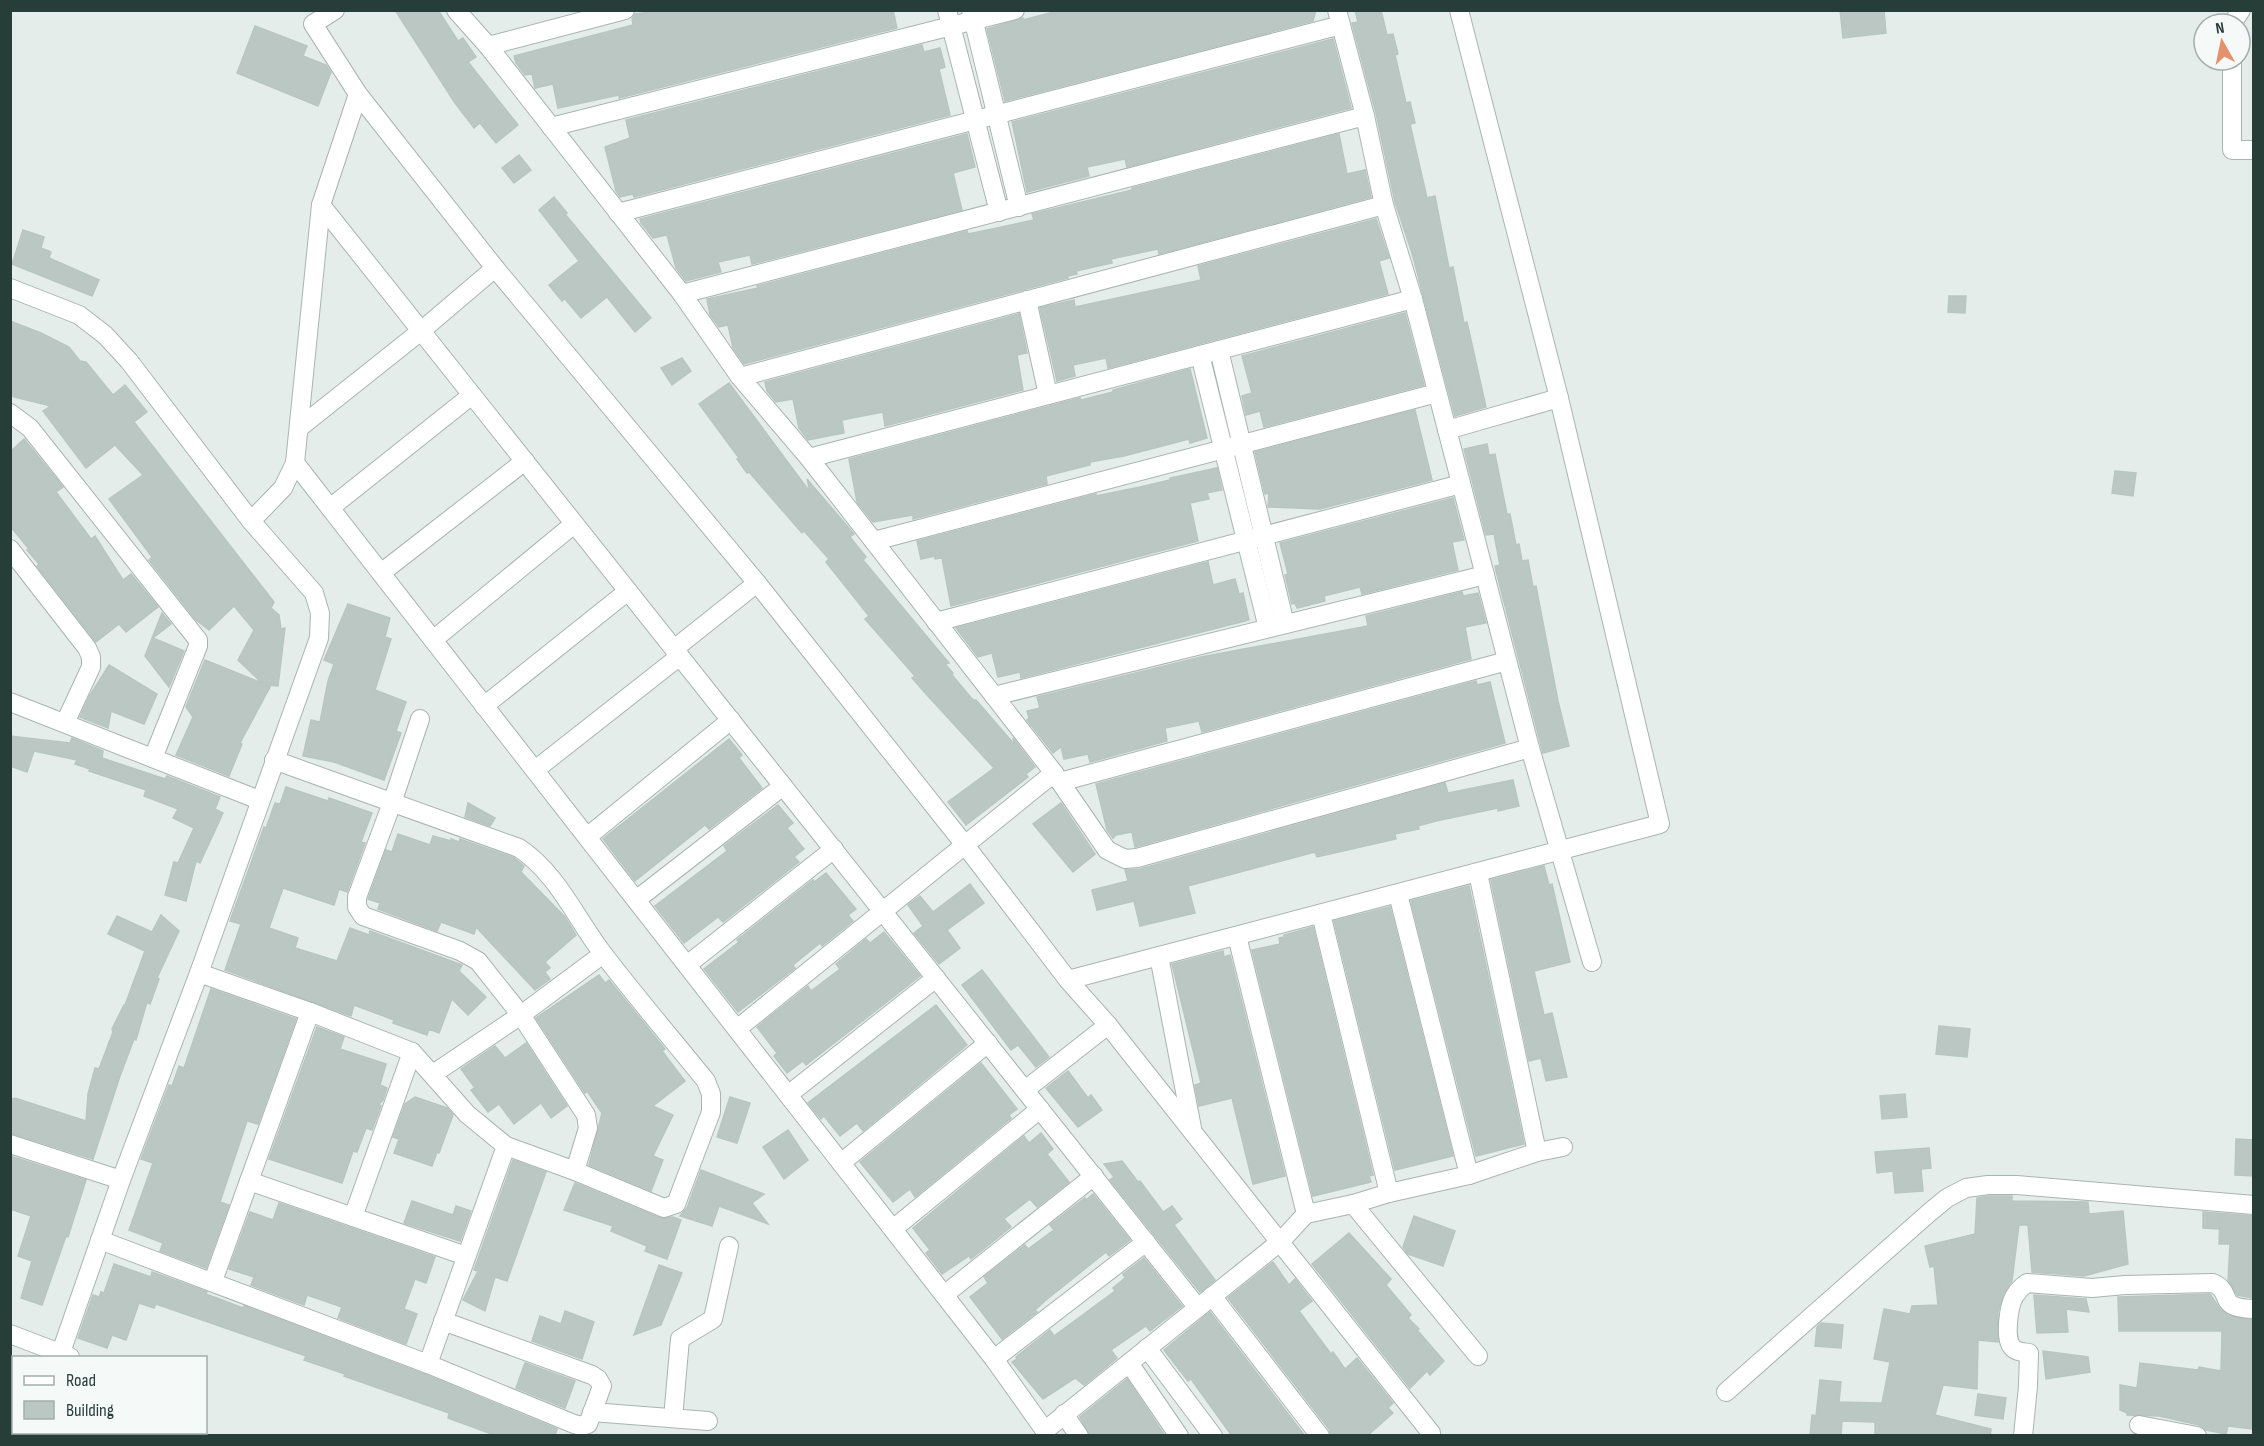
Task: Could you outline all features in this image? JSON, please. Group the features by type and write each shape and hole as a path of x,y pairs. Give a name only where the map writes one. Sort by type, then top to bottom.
{"street":[{"path":"334,10 309,17 358,94 495,268 757,583 965,845 1068,980 1108,1025 1431,1433"},
{"path":"456,10 488,46 682,294 740,377 809,458 1057,777 1107,850 1125,859 1137,858 1530,748"},
{"path":"488,46 625,10"},
{"path":"551,127 950,19 1015,10"},
{"path":"1068,980 1660,824 1559,398 1459,10"},
{"path":"972,16 1019,207"},
{"path":"618,213 997,115 1339,18 1365,116 1384,206 1413,299 1530,748 1592,962"},
{"path":"950,19 999,212"},
{"path":"2232,72 2232,150 2253,150"},
{"path":"251,521 283,488 295,463 321,206 358,94"},
{"path":"682,294 1365,116"},
{"path":"321,206 1146,1242 1205,1302 1320,1436"},
{"path":"740,377 1384,206"},
{"path":"299,428 421,331 495,268"},
{"path":"10,288 79,315 105,335 129,361 251,521 314,593 320,613 319,638 199,973 121,1180 63,1356 10,1334"},
{"path":"809,458 1413,299"},
{"path":"1027,300 1047,395"},
{"path":"1219,350 1264,536 1277,626"},
{"path":"1200,355 1246,540 1277,626"},
{"path":"874,541 1437,393"},
{"path":"330,508 472,395"},
{"path":"1447,430 1559,398"},
{"path":"10,413 30,428 198,640 198,646 153,758"},
{"path":"381,573 525,461"},
{"path":"295,463 994,1359 1043,1428 1048,1428 1280,1242 1306,1214 1469,1175 1537,1152 1563,1148"},
{"path":"936,622 1461,484"},
{"path":"433,640 574,524"},
{"path":"12,556 87,648 91,657 91,667 65,723"},
{"path":"994,696 1485,575"},
{"path":"535,770 677,653 757,583"},
{"path":"484,706 628,591"},
{"path":"736,1029 965,845 1057,777 1508,661"},
{"path":"10,702 260,800"},
{"path":"420,719 357,897 357,908 363,916 460,951 478,961 521,1015 586,1115 588,1128 575,1171"},
{"path":"587,837 731,720"},
{"path":"199,973 310,1012 412,1052 467,1114 506,1146 575,1171 664,1208 676,1204 711,1112 711,1094 706,1081 603,954 551,876 536,859 519,848 274,760"},
{"path":"636,900 783,786"},
{"path":"687,965 834,849"},
{"path":"1478,873 1537,1152"},
{"path":"1398,894 1469,1175"},
{"path":"1321,914 1389,1193"},
{"path":"1237,936 1306,1214"},
{"path":"433,1074 521,1015 603,954"},
{"path":"1159,956 1193,1132"},
{"path":"788,1095 936,978"},
{"path":"213,1281 310,1012"},
{"path":"1025,1090 1108,1025"},
{"path":"841,1163 988,1043"},
{"path":"353,1217 412,1052"},
{"path":"893,1229 1040,1109"},
{"path":"10,1144 121,1180"},
{"path":"428,1364 506,1146"},
{"path":"944,1295 1094,1176"},
{"path":"249,1180 466,1256"},
{"path":"1726,1392 1930,1212 1947,1198 1966,1188 2016,1185 2253,1205"},
{"path":"1353,1204 1478,1356"},
{"path":"100,1240 428,1364 574,1424 582,1426 673,1419 708,1421"},
{"path":"994,1359 1146,1242"},
{"path":"673,1419 680,1339 713,1319 729,1246"},
{"path":"2023,1436 2029,1353 2014,1350 2007,1334 2013,1300 2019,1289 2027,1282 2091,1288 2213,1283 2219,1286 2230,1305 2235,1309 2253,1309"},
{"path":"443,1321 598,1379 602,1386 590,1424"},
{"path":"1147,1348 1212,1436"},
{"path":"1128,1363 1179,1436"},
{"path":"1064,1414 1079,1436"},
{"path":"2139,1425 2197,1436"}],"building":[{"path":"395,10 438,10 458,41 463,38 476,57 468,62 518,125 496,143 480,123 474,128 455,103"},
{"path":"664,10 893,10 897,28 619,98 619,95 558,108 553,84 535,88 532,74 525,75 516,63 514,56 633,25 632,19 635,14"},
{"path":"1061,10 1316,10 1313,21 1005,101 987,29"},
{"path":"1355,10 1381,10 1387,35 1393,34 1398,54 1395,55 1406,103 1410,102 1415,123 1410,124 1427,198 1435,196 1449,268 1453,267 1464,323 1467,322 1486,407 1455,416 1412,253 1395,202 1376,113 1352,23 1358,22"},
{"path":"1840,10 1884,10 1886,33 1843,38"},
{"path":"255,26 307,46 303,56 326,65 331,72 318,106 237,73"},
{"path":"1333,39 1351,108 1127,167 1125,159 1087,167 1089,176 1027,192 1012,122"},
{"path":"922,45 924,52 940,48 945,67 939,69 950,115 634,197 633,194 620,197 616,191 605,147 630,138 626,120"},
{"path":"967,134 975,167 953,173 962,210 752,264 750,255 718,262 721,272 686,281 676,268 667,235 653,238 641,223 640,219"},
{"path":"1339,134 1347,174 1365,170 1371,197 1159,254 1158,249 1111,259 1112,263 1076,271 1077,274 1068,276 1068,278 744,364 733,348 728,325 719,327 710,315 707,299 758,288 757,286 967,231 968,234 1034,220 1032,214 1132,190 1132,188"},
{"path":"519,155 531,170 514,183 502,168"},
{"path":"554,197 567,213 565,214 651,318 635,332 607,297 581,318 565,299 562,301 549,285 579,261 539,210"},
{"path":"1376,219 1389,258 1379,261 1388,294 1108,368 1106,358 1073,365 1075,376 1057,381 1040,308 1074,300 1075,307 1201,280 1198,266"},
{"path":"23,230 44,237 41,248 51,252 49,258 99,280 92,296 12,264"},
{"path":"1949,296 1966,296 1965,313 1948,312"},
{"path":"1405,313 1424,385 1264,427 1260,411 1246,415 1242,396 1252,393 1242,356"},
{"path":"1019,314 1027,353 1017,355 1023,390 885,426 883,412 842,420 844,433 808,440 799,428 793,399 776,402 767,391 765,382"},
{"path":"10,321 69,347 80,361 86,362 113,395 125,385 147,412 134,422 274,602 271,608 279,615 281,629 285,628 278,686 266,685 270,687 240,743 242,744 229,776 176,755 193,717 186,707 205,660 262,683 238,660 254,630 234,606 209,630 196,620 149,560 152,557 109,499 143,475 115,445 86,468 43,411 51,406 10,396"},
{"path":"682,358 691,371 672,385 661,368"},
{"path":"1190,369 1207,438 1190,443 1189,439 1124,456 1090,462 1090,465 1046,476 1047,484 913,519 913,515 873,522 857,502 849,459 1080,398 1081,400 1113,392 1113,390"},
{"path":"729,383 810,492 807,479 854,534 850,537 866,557 863,560 949,663 945,664 953,673 952,675 1014,744 1013,738 1035,767 1026,774 1028,777 966,825 948,802 994,768 912,678 915,676 865,619 869,616 826,562 829,559 804,531 802,533 749,472 747,473 737,459 739,458 699,404"},
{"path":"1415,410 1432,480 1320,509 1268,507 1269,493 1265,494 1255,452"},
{"path":"24,439 63,487 56,492 91,539 95,536 123,580 131,574 158,607 126,632 119,624 96,642 37,566 39,564 27,550 29,549 10,526 10,452"},
{"path":"1487,444 1489,455 1495,454 1516,545 1519,544 1522,561 1528,560 1533,587 1536,586 1569,746 1543,753 1496,571 1495,566 1500,565 1494,534 1486,535 1464,449"},
{"path":"1217,468 1222,490 1207,493 1209,499 1190,503 1198,541 951,606 942,558 935,559 935,556 921,559 917,541 1096,494 1096,496 1140,487"},
{"path":"2115,471 2136,473 2133,496 2112,493"},
{"path":"1453,498 1464,540 1452,542 1458,570 1362,594 1360,587 1324,596 1325,601 1297,608 1295,603 1292,604 1285,575 1288,574 1280,543"},
{"path":"1208,562 1213,585 1235,579 1239,594 1243,593 1249,620 1021,678 1020,672 998,677 992,653 978,657 956,628"},
{"path":"1462,592 1463,596 1478,593 1486,623 1465,627 1471,659 1202,732 1199,721 1165,728 1167,741 1090,762 1088,754 1064,759 1061,747 1053,753 1027,720 1029,718 1027,711 1040,708 1037,697 1201,657 1368,626 1366,616"},
{"path":"348,604 390,618 385,637 391,639 375,690 406,702 396,731 401,733 384,780 334,762 303,756 311,720 320,722 328,681 334,664 324,660"},
{"path":"162,613 171,624 153,638 184,651 169,687 145,656"},
{"path":"109,665 157,694 144,724 111,711 108,728 80,717 90,695"},
{"path":"1476,681 1477,685 1490,682 1505,743 1135,847 1132,832 1116,835 1113,838 1107,830 1096,784"},
{"path":"10,736 70,743 72,738 103,751 102,758 165,779 167,776 220,797 215,809 223,813 200,863 196,861 186,901 165,895 174,862 178,863 194,828 173,818 178,809 144,796 146,790 89,771 90,769 75,764 77,760 34,751 27,772 10,766"},
{"path":"729,739 742,755 739,758 762,788 709,829 705,825 635,881 603,839"},
{"path":"1513,780 1519,806 1436,821 1418,826 1419,829 1395,834 1396,839 1317,857 1315,852 1188,886 1195,913 1140,926 1134,901 1097,910 1092,890 1128,881 1125,870 1140,869 1445,783 1448,793"},
{"path":"286,787 328,801 329,798 372,813 361,842 365,843 347,892 339,889 334,905 283,888 269,928 298,938 295,948 337,961 350,928 369,935 370,931 462,965 459,971 486,997 468,1015 452,999 439,1033 429,1029 427,1035 393,1023 394,1020 354,1005 351,1016 225,970 241,924 230,921 264,827 266,828 275,803 280,804"},
{"path":"468,803 495,818 490,826 465,817"},
{"path":"1061,803 1095,854 1073,872 1033,824"},
{"path":"778,805 793,823 787,828 804,849 794,857 799,862 723,922 718,917 684,943 655,906 727,851 724,846"},
{"path":"398,834 430,845 433,836 459,842 460,839 514,858 524,866 521,872 565,917 576,935 545,962 550,968 545,972 550,979 535,990 476,927 474,934 441,922 437,931 378,909 380,903 368,899 386,850 392,852"},
{"path":"1544,866 1549,885 1552,884 1570,962 1534,971 1544,1015 1552,1013 1567,1077 1546,1081 1541,1058 1529,1061 1491,880"},
{"path":"826,873 856,909 848,915 853,921 822,946 820,943 793,965 795,968 738,1012 704,969 813,880 814,882"},
{"path":"970,884 984,903 947,930 960,948 939,964 914,933 923,926 908,905 920,896 933,912"},
{"path":"1469,886 1524,1144 1476,1156 1411,901"},
{"path":"1390,907 1453,1156 1395,1170 1334,921"},
{"path":"161,915 179,931 157,978 159,979 150,1004 147,1002 136,1040 134,1039 120,1076 93,1159 10,1133 10,1098 86,1121 88,1094 95,1068 99,1069 113,1032 112,1029 125,1005 145,951 108,934 117,916 152,932"},
{"path":"1313,927 1373,1175 1369,1176 1371,1182 1313,1196 1252,950 1280,944 1279,938 1284,935"},
{"path":"884,932 920,976 806,1065 803,1061 787,1073 774,1056 777,1053 757,1027 808,986 811,991 840,969 836,964 866,939 870,943"},
{"path":"1223,951 1224,957 1230,955 1285,1176 1253,1184 1232,1098 1199,1106 1195,1085 1201,1083 1172,964"},
{"path":"982,970 1049,1057 1036,1067 1018,1045 1011,1050 962,985"},
{"path":"599,975 605,983 609,980 665,1049 662,1051 685,1081 653,1106 673,1115 653,1156 663,1160 651,1191 589,1165 602,1113 587,1091 585,1093 536,1018"},
{"path":"211,989 296,1019 258,1124 247,1121 220,1202 229,1205 206,1268 160,1251 163,1243 129,1230 153,1163 141,1159 169,1085 172,1086 179,1066 184,1068"},
{"path":"936,1005 967,1045 863,1131 857,1123 840,1136 824,1116 821,1119 808,1103"},
{"path":"1939,1026 1970,1029 1967,1057 1936,1054"},
{"path":"317,1027 344,1037 340,1049 386,1064 380,1085 387,1088 379,1104 381,1106 372,1130 366,1128 357,1152 353,1151 342,1183 269,1159"},
{"path":"526,1043 567,1106 551,1118 541,1103 514,1124 499,1104 488,1112 471,1090 475,1088 461,1069 495,1046 505,1058"},
{"path":"981,1063 1017,1109 1009,1115 1011,1118 915,1197 910,1189 893,1202 860,1162"},
{"path":"1068,1071 1088,1098 1091,1095 1102,1110 1078,1127 1046,1088"},
{"path":"1905,1094 1907,1117 1882,1119 1880,1096"},
{"path":"415,1097 447,1108 453,1115 432,1166 394,1153 399,1139 393,1137 405,1104"},
{"path":"730,1097 750,1103 737,1143 717,1137"},
{"path":"788,1130 808,1160 784,1179 763,1147"},
{"path":"1041,1133 1053,1149 1047,1154 1069,1182 1037,1207 1030,1199 1004,1219 1011,1227 971,1259 969,1256 942,1274 926,1253 930,1250 913,1228 1024,1136 1029,1143"},
{"path":"2236,1139 2253,1140 2253,1176 2235,1175"},
{"path":"1929,1148 1931,1168 1921,1169 1923,1191 1895,1193 1893,1171 1877,1173 1875,1152"},
{"path":"10,1156 86,1180 68,1237 66,1236 42,1305 21,1298 32,1261 18,1256 31,1216 10,1209"},
{"path":"513,1160 546,1172 507,1281 495,1277 485,1311 463,1300 478,1271 474,1270"},
{"path":"1122,1161 1163,1212 1172,1206 1182,1219 1174,1225 1215,1280 1200,1292 1110,1180 1114,1177 1104,1164"},
{"path":"701,1170 764,1194 752,1203 768,1224 719,1206 712,1226 680,1216 687,1208"},
{"path":"575,1183 660,1218 673,1217 681,1220 667,1259 645,1251 647,1246 611,1231 613,1226 564,1210"},
{"path":"1093,1194 1130,1240 1109,1256 1106,1252 1002,1339 970,1297 988,1283 984,1277 1025,1245 1028,1249 1054,1230 1050,1225"},
{"path":"2012,1196 2012,1201 2088,1202 2089,1214 2123,1211 2128,1264 2084,1276 2032,1272 2028,1225 2019,1225 2012,1281 2004,1293 1998,1312 1998,1342 1978,1340 1977,1389 1943,1385 1935,1415 1991,1429 1990,1436 1875,1436 1875,1422 1842,1421 1841,1436 1810,1436 1812,1415 1816,1416 1820,1380 1841,1382 1839,1402 1882,1403 1890,1362 1874,1359 1884,1309 1910,1314 1912,1306 1938,1305 1934,1266 1930,1267 1925,1246 1975,1234 1977,1198"},
{"path":"412,1201 453,1215 456,1206 471,1211 460,1241 404,1223"},
{"path":"279,1203 435,1257 426,1283 415,1279 404,1309 417,1314 406,1344 338,1318 342,1307 307,1295 304,1305 251,1285 254,1277 229,1269 250,1212 273,1220"},
{"path":"2203,1212 2253,1216 2253,1298 2237,1295 2228,1280 2230,1244 2219,1244 2220,1215 2219,1229 2203,1228"},
{"path":"1414,1216 1455,1231 1443,1266 1408,1254 1403,1247"},
{"path":"1349,1233 1391,1279 1386,1285 1411,1315 1408,1318 1419,1329 1417,1330 1444,1361 1430,1375 1427,1371 1410,1388 1312,1264"},
{"path":"1144,1258 1182,1306 1150,1331 1146,1326 1111,1350 1117,1358 1084,1385 1075,1378 1043,1399 1012,1362 1050,1330 1054,1336 1115,1291 1113,1288 1125,1278 1123,1274"},
{"path":"1273,1262 1289,1285 1295,1279 1312,1301 1299,1311 1331,1354 1333,1352 1345,1369 1357,1358 1393,1403 1388,1408 1393,1413 1367,1436 1331,1436 1329,1429 1228,1298"},
{"path":"114,1264 151,1277 152,1272 424,1374 557,1429 555,1436 497,1436 448,1418 449,1413 304,1360 306,1356 156,1304 154,1308 139,1303 126,1340 112,1335 107,1348 78,1338 93,1295 99,1297 101,1292 104,1293"},
{"path":"659,1265 682,1273 661,1325 634,1335"},
{"path":"2210,1294 2220,1309 2228,1315 2253,1320 2252,1429 2228,1426 2226,1434 2159,1416 2127,1415 2120,1410 2120,1385 2137,1388 2140,1363 2198,1370 2199,1367 2221,1371 2222,1331 2119,1331 2118,1297"},
{"path":"2034,1295 2086,1299 2089,1312 2066,1309 2068,1332 2037,1333"},
{"path":"565,1311 594,1322 582,1359 532,1341 540,1316 561,1324"},
{"path":"1210,1312 1305,1436 1232,1436 1191,1379 1188,1381 1164,1350"},
{"path":"1821,1323 1843,1325 1841,1348 1815,1346 1817,1327"},
{"path":"2043,1351 2088,1357 2090,1372 2046,1379"},
{"path":"525,1363 575,1381 565,1408 516,1388"},
{"path":"1127,1379 1165,1436 1090,1436 1080,1417"},
{"path":"1978,1394 2006,1398 2003,1419 1975,1415"}]}
